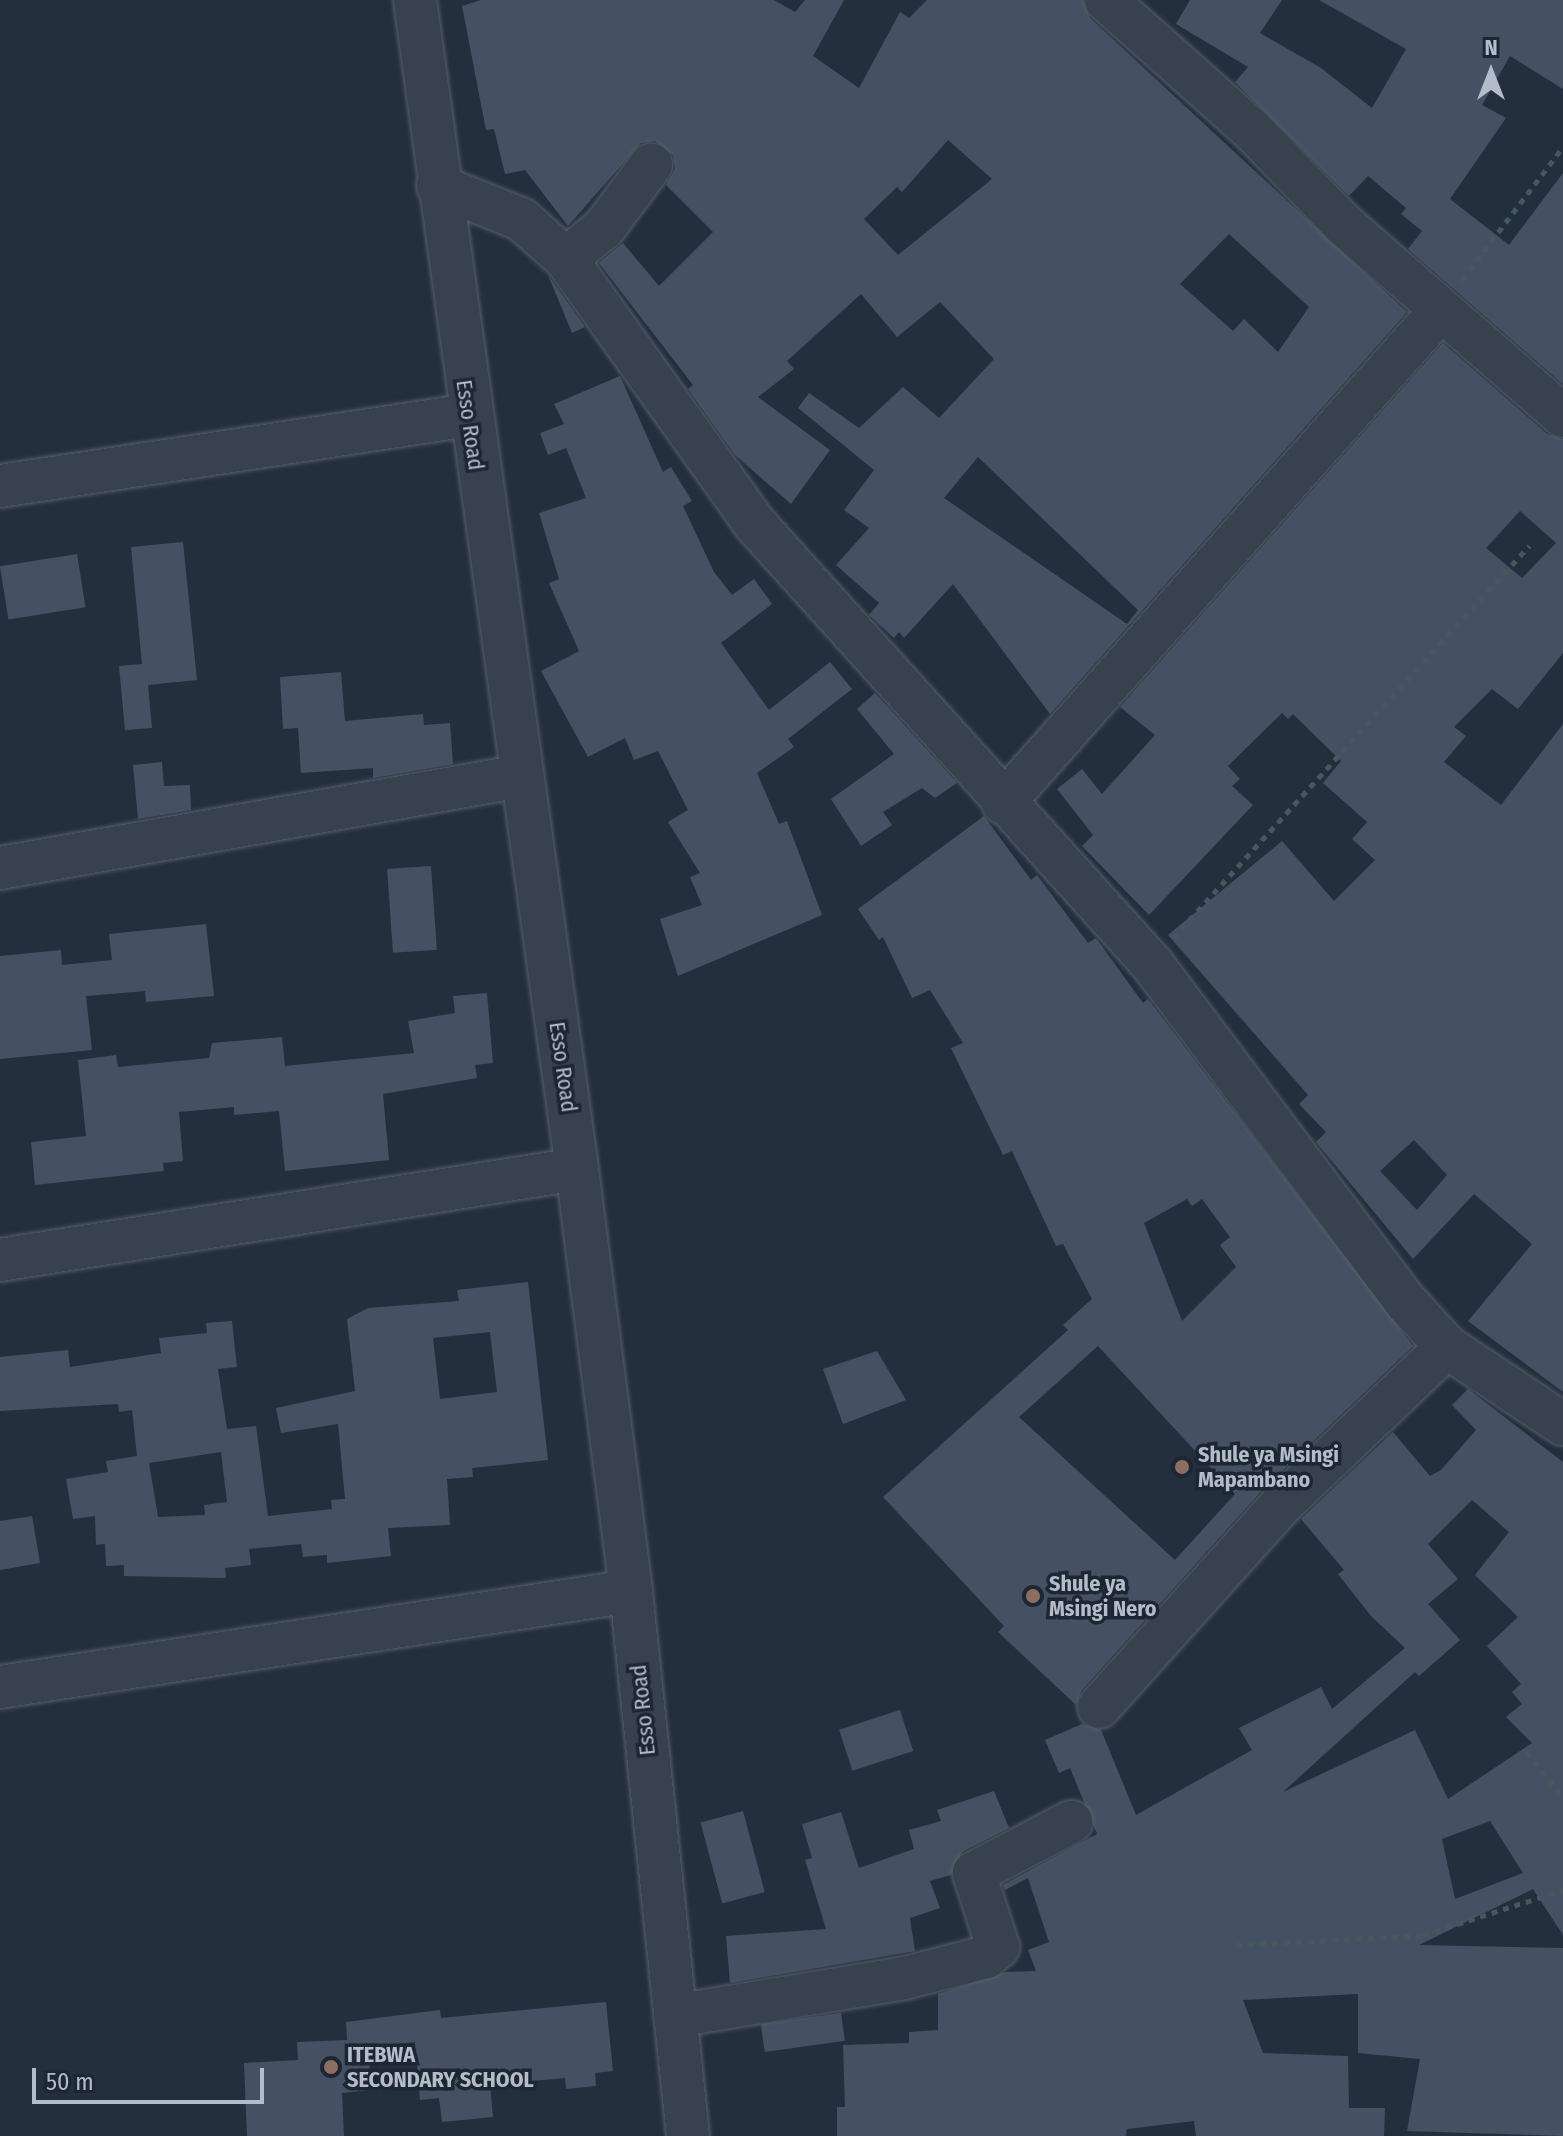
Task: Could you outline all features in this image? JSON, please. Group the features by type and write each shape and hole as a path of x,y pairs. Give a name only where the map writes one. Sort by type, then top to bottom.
{"street":[{"name":"Esso Road","path":"415,0 468,415 577,1169 631,1591 688,2136"},
{"path":"1119,3 1441,310 1563,416"},
{"path":"566,259 604,228 651,165"},
{"path":"438,186 521,219 566,259 755,524 1003,803 1076,872 1152,964 1318,1192 1447,1347 1563,1424"},
{"path":"1003,803 1441,310"},
{"path":"0,486 468,415"},
{"path":"0,868 521,776"},
{"path":"0,1260 577,1169"},
{"path":"1099,1707 1282,1504 1447,1347"},
{"path":"0,1687 631,1591"},
{"path":"675,2016 905,1978 986,1957 998,1947 974,1873 1071,1822"}],"path":[{"path":"1441,310 1563,147"},
{"path":"1152,964 1231,868 1354,745 1529,546"},
{"path":"1526,1752 1563,1797"},
{"path":"1236,1945 1423,1935 1563,1890"}],"building":[{"path":"481,0 774,0 795,12 805,0 844,0 813,56 859,88 900,12 909,18 927,0 1083,0 1090,18 1407,312 1050,714 953,584 904,638 899,632 894,638 869,615 879,603 836,565 869,528 844,510 874,470 798,408 809,393 859,428 903,387 939,418 994,359 940,302 897,337 861,294 787,361 794,369 758,397 830,450 791,504 735,455 688,389 693,385 599,263 623,243 659,286 713,232 666,185 675,169 673,155 655,141 641,143 568,226 525,170 505,174 494,129 486,130 462,6","holes":["948,140 992,179 898,255 864,219 897,187 902,192","1229,234 1309,307 1278,352 1244,319 1233,331 1180,284","978,457 1138,610 1127,624 944,498"]},
{"path":"1190,0 1282,0 1260,33 1321,68 1372,108 1406,49 1319,0 1563,0 1563,89 1510,56 1482,105 1506,118 1450,199 1509,245 1563,173 1563,384 1408,249 1422,231 1401,214 1406,208 1368,176 1349,196 1235,82 1248,67 1176,24"},
{"path":"548,275 585,327 572,333"},
{"path":"1443,343 1547,434 1563,439 1563,653 1518,709 1492,689 1454,727 1466,736 1444,762 1501,805 1563,724 1563,1392 1468,1321 1532,1244 1474,1194 1413,1259 1316,1142 1326,1132 1299,1104 1308,1095 1168,935 1282,841 1334,901 1375,860 1352,839 1367,822 1323,783 1341,761 1293,714 1288,719 1282,713 1228,766 1240,779 1232,786 1253,805 1149,915 1082,846 1093,835 1057,789 1082,769 1102,794 1155,735 1120,707","holes":["1520,511 1556,543 1522,578 1486,548","1414,1140 1447,1175 1417,1210 1380,1171"]},
{"path":"620,376 663,472 671,467 692,501 683,506 714,572 732,595 754,579 772,604 721,643 769,710 830,662 852,689 788,739 794,747 757,773 779,824 787,821 822,915 678,976 660,919 702,905 690,877 700,873 668,822 688,810 658,751 634,760 625,738 588,757 541,671 579,651 549,583 559,579 539,513 586,498 566,448 548,455 540,433 564,424 554,404"},
{"path":"183,542 197,680 148,685 152,728 125,730 119,666 142,664 131,547"},
{"path":"77,554 85,607 8,620 0,566"},
{"path":"341,672 345,721 423,714 424,725 450,723 453,764 373,778 373,768 301,773 298,728 283,729 280,677"},
{"path":"875,693 957,783 935,798 922,788 883,812 892,825 861,846 831,799 894,754 857,709"},
{"path":"162,762 164,786 190,785 191,810 138,819 133,765"},
{"path":"984,816 1031,880 1037,875 1088,943 1096,938 1143,1003 1148,999 1413,1346 1264,1488 1081,1691 1076,1705 998,1632 1004,1626 883,1497 1068,1330 1063,1325 1092,1299 1063,1244 1056,1246 1012,1151 1003,1155 951,1048 963,1043 930,990 912,998 883,937 879,940 858,909","holes":["1187,1199 1192,1206 1202,1199 1230,1237 1220,1245 1236,1267 1182,1321 1144,1223","1098,1346 1235,1494 1175,1560 1019,1417"]},
{"path":"431,866 437,950 393,953 387,869"},
{"path":"206,924 214,996 146,1002 145,991 86,996 92,1050 0,1059 0,956 61,950 62,965 112,960 109,934"},
{"path":"487,993 493,1063 475,1065 477,1078 383,1094 389,1160 285,1171 279,1111 234,1115 234,1107 179,1112 183,1161 163,1163 164,1171 35,1185 31,1142 86,1136 78,1060 116,1055 118,1067 209,1058 212,1043 282,1037 285,1066 414,1053 408,1021 455,1013 453,996"},
{"path":"528,1282 548,1460 472,1468 473,1477 447,1479 450,1525 388,1528 391,1556 327,1563 327,1555 303,1557 301,1544 249,1549 251,1565 225,1568 226,1578 124,1576 124,1565 106,1566 105,1544 96,1545 95,1516 73,1519 66,1479 108,1472 106,1461 137,1456 132,1410 119,1412 118,1404 0,1411 0,1357 68,1350 70,1367 161,1353 159,1338 207,1333 206,1323 232,1321 237,1367 218,1369 227,1429 256,1426 268,1516 332,1509 331,1500 345,1499 338,1424 281,1433 276,1408 355,1391 347,1319 368,1308 459,1301 457,1290","holes":["490,1332 497,1392 440,1399 433,1338","221,1452 227,1502 204,1505 205,1515 158,1517 149,1463"]},
{"path":"877,1351 906,1400 843,1424 823,1369"},
{"path":"1468,1389 1563,1462 1563,1935 1533,1889 1419,1945 1563,1948 1563,2136 1407,2131 1420,2059 1358,2053 1358,1994 1243,2000 1263,2053 1348,2056 1349,2108 1385,2108 1384,2136 1196,2136 1194,2121 1127,2129 1126,2136 837,2136 837,2107 845,2107 843,2045 909,2043 909,2032 938,2030 938,1994 1006,1972 1036,1971 1028,1950 1049,1942 1028,1878 1005,1890 1003,1885 1097,1834 1070,1768 1059,1773 1045,1740 1082,1724 1101,1730 1136,1815 1252,1750 1239,1728 1321,1687 1332,1709 1405,1648 1371,1616 1338,1574 1344,1570 1301,1519 1393,1432 1430,1476 1441,1470 1476,1430 1452,1405","holes":["1472,1500 1509,1532 1475,1575 1518,1617 1487,1646 1521,1684 1512,1692 1522,1704 1506,1717 1532,1743 1448,1799 1415,1730 1283,1792 1415,1672 1419,1676 1460,1640 1428,1604 1458,1579 1428,1544","1490,1821 1523,1873 1455,1899 1442,1839"]},
{"path":"32,1516 40,1563 0,1570 0,1521"},
{"path":"900,1710 913,1751 852,1771 839,1730"},
{"path":"994,1791 1009,1828 962,1852 951,1875 930,1881 940,1908 910,1918 915,1951 730,1983 726,1936 826,1929 805,1860 812,1858 802,1824 841,1812 859,1868 914,1849 909,1830 941,1821 937,1810"},
{"path":"743,1811 765,1892 722,1904 700,1822"},
{"path":"606,2002 613,2071 595,2073 596,2086 566,2089 565,2078 490,2085 493,2117 442,2122 439,2098 420,2100 415,2042 368,2047 372,2090 342,2093 344,2136 247,2136 244,2063 298,2060 297,2042 347,2040 346,2022 440,2010 441,2018"},
{"path":"841,2013 845,2041 765,2052 761,2024"}],"place":[{"name":"Shule ya Msingi Mapambano","path":"1182,1467"},
{"name":"Shule ya Msingi Nero","path":"1033,1596"},
{"name":"ITEBWA SECONDARY SCHOOL","path":"331,2067"}]}
